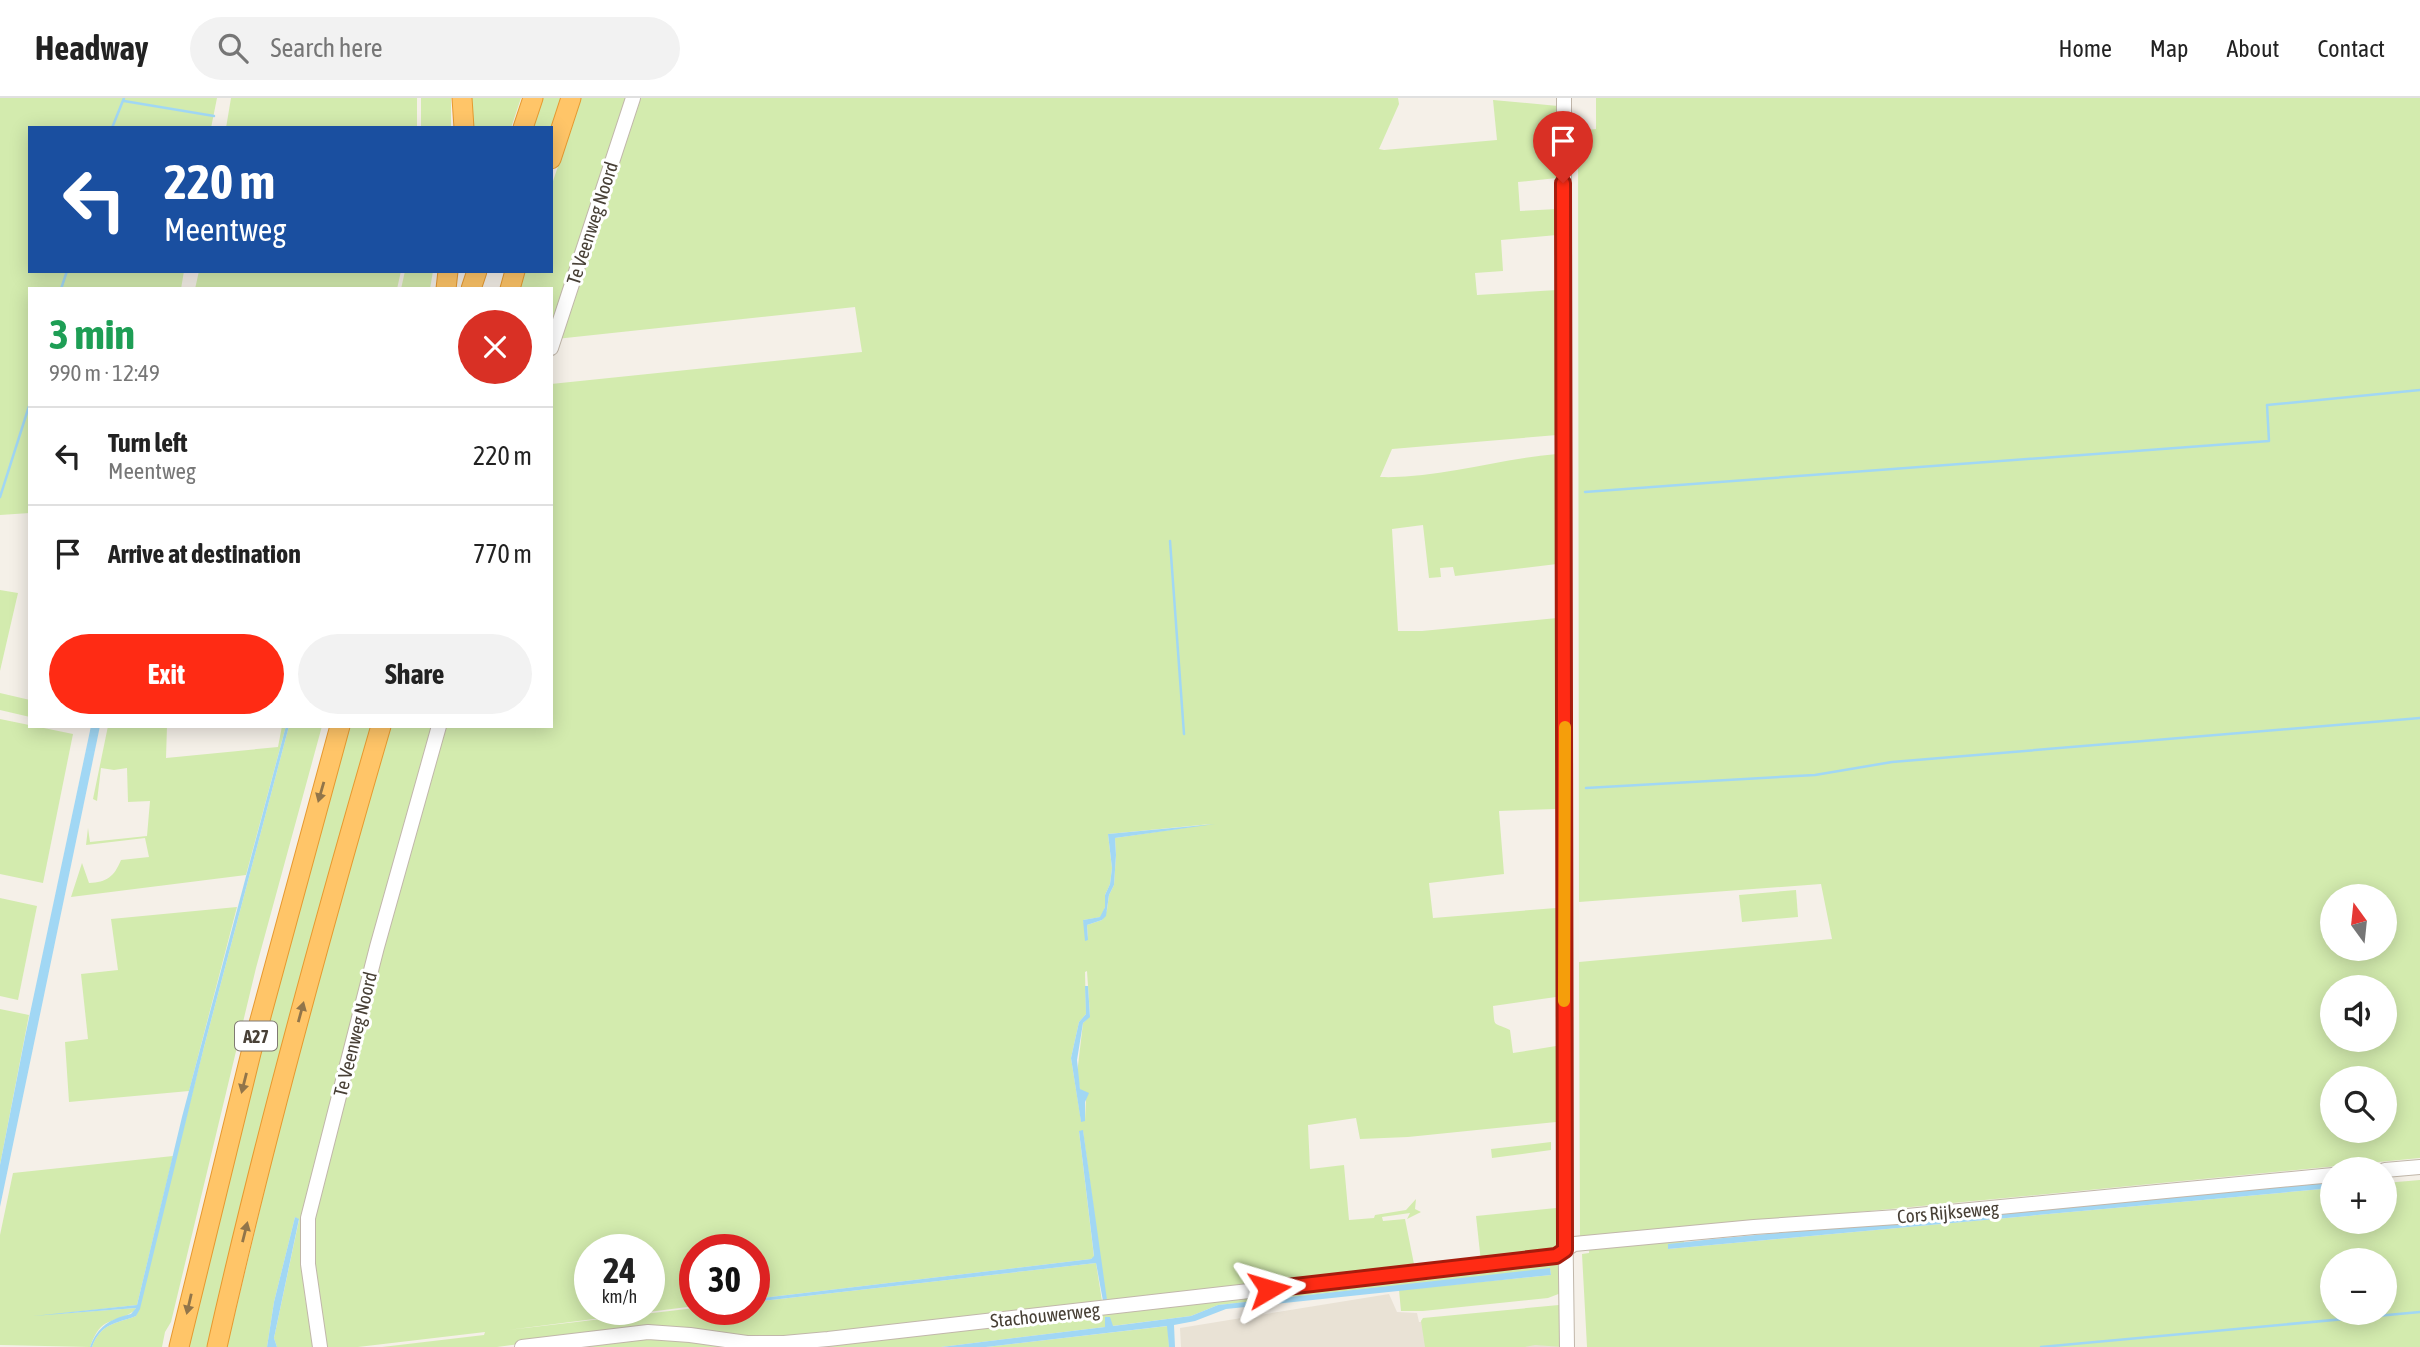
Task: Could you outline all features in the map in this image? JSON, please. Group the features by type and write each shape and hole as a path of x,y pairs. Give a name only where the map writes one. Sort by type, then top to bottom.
{"highway":[{"path":"462,98 464,126"},
{"path":"524,126 533,98"},
{"path":"553,153 571,98"},
{"name":"A27","path":"179,1347 251,1053 339,728"},
{"name":"A27","path":"217,1347 294,1036 380,728"}],"street":[{"name":"Te Veenweg Noord","path":"553,342 634,98"},
{"path":"1564,98 1567,1347"},
{"name":"Te Veenweg Noord","path":"320,1347 309,1264 308,1218 377,947 438,728"},
{"path":"2397,1169 2420,1167"},
{"name":"Cors Rijkseweg","path":"1565,1250 1574,1244 2320,1176"},
{"name":"Stachouwerweg","path":"522,1347 649,1332 783,1343 1556,1256 1565,1250"}],"shaded area":[{"path":"1389,1294 1397,1312 1417,1313 1419,1322 1570,1312 1571,1347 1181,1347 1180,1328"}],"green space":[{"path":"0,98 217,98 211,126 28,126 28,273 184,273 181,287 28,287 28,513 0,515"},
{"path":"231,98 417,98 417,126 226,126"},
{"path":"421,98 451,98 451,126 421,126"},
{"path":"470,98 521,98 512,126 471,126"},
{"path":"539,98 565,98 552,126 530,126"},
{"path":"581,98 631,98 553,337 553,287 519,287 523,273 553,273 553,181"},
{"path":"636,98 1398,98 1399,104 1379,149 1384,150 1497,140 1493,100 1558,106 1557,178 1518,182 1520,211 1557,209 1557,235 1501,240 1503,271 1475,273 1477,295 1557,290 1557,435 1392,449 1380,477 1424,475 1557,454 1557,564 1455,576 1453,567 1440,568 1441,577 1429,578 1423,525 1392,529 1398,631 1557,618 1556,809 1499,811 1504,874 1429,883 1433,918 1556,908 1556,997 1493,1006 1496,1023 1510,1030 1513,1053 1556,1046 1556,1122 1408,1137 1360,1139 1356,1118 1308,1125 1310,1169 1344,1165 1349,1220 1374,1218 1375,1215 1406,1210 1416,1199 1415,1209 1421,1212 1407,1219 1410,1213 1382,1217 1383,1221 1405,1219 1415,1269 786,1338 630,1330 497,1347 382,1347 484,1335 485,1332 358,1347 323,1347 312,1276 311,1216 441,728 553,728 553,384 862,352 855,307 556,339","holes":["1211,824 1115,838 1114,885 1102,920 1087,925 1088,939 1083,920 1101,917 1110,884 1112,868 1108,834","1087,971 1090,1016 1083,1023 1077,1074 1080,1089 1086,1099 1085,1120 1081,1121 1071,1058 1079,1022 1086,1014","1079,1131 1083,1131 1106,1301 1102,1301 1096,1263 770,1300 770,1325 679,1325 679,1310 665,1312 665,1325 574,1325 574,1322 500,1331 574,1322 574,1234 665,1234 665,1310 679,1308 679,1234 770,1234 770,1297 1091,1259 1094,1257"]},
{"path":"1596,98 2420,98 2420,1158 2397,1160 2397,1157 2320,1157 2320,1168 1683,1229 1684,1243 1668,1245 1668,1249 2320,1189 2320,1234 2397,1234 2397,1182 2420,1180 2420,1347 1587,1347 1582,1254 1589,1253 1590,1237 1580,1238 1579,962 1832,939 1821,884 1579,902 1578,131 1596,129"},
{"path":"199,273 401,273 397,287 195,287"},
{"path":"405,273 433,273 430,287 401,287"},
{"path":"0,590 18,593 0,671"},
{"path":"0,693 28,700 28,717 0,710"},
{"path":"0,719 28,725 28,728 73,734 43,883 0,874"},
{"path":"108,728 167,728 166,758 278,747 282,728 285,728 246,875 71,897 82,863 89,883 109,878 121,860 149,857 145,838 86,845 88,828 90,842 147,836 150,801 128,802 127,768 101,768 97,801 93,799"},
{"path":"288,728 321,728 256,968 171,1322 165,1332 162,1347 92,1347 104,1329 136,1316"},
{"path":"344,728 371,728 212,1347 185,1347"},
{"path":"386,728 435,728 303,1250 305,1299 316,1347 277,1347 274,1338 299,1220 295,1217 274,1302 267,1347 227,1347 285,1105"},
{"path":"1796,890 1798,917 1742,922 1739,895"},
{"path":"0,898 37,906 18,1000 0,996"},
{"path":"237,907 189,1091 69,1102 65,1042 88,1039 81,974 118,970 111,919"},
{"path":"0,1009 29,1015 0,1165"},
{"path":"1551,1142 1551,1150 1492,1158 1491,1149"},
{"path":"173,1156 137,1305 56,1314 136,1308 134,1311 103,1325 90,1347 0,1345 0,1235 13,1173"},
{"path":"1556,1208 1556,1250 1481,1262 1476,1216"},
{"path":"1556,1263 1561,1267 1561,1293 1548,1298 1423,1311 1401,1311 1399,1290 1551,1275 1550,1269 1218,1305 1191,1316 1112,1326 1109,1317 1105,1318 1105,1327 941,1347 550,1347 642,1336 751,1346"},
{"path":"1559,1305 1563,1347 1425,1347 1421,1321 1423,1318"},
{"path":"1168,1326 1169,1347 986,1347"}],"water":[{"path":"91,728 100,728 0,1207 0,1165"},
{"path":"285,728 288,728 204,1047 140,1309 136,1316 104,1329 92,1347 97,1334 106,1324 131,1314 136,1308 33,1316 137,1305 182,1117"},
{"path":"1215,824 1115,838 1114,885 1109,895 1106,916 1087,925 1088,940 1085,941 1083,920 1100,917 1110,884 1112,868 1108,834"},
{"path":"1085,986 1088,986 1090,1017 1083,1023 1077,1060 1080,1089 1089,1093 1085,1102 1085,1121 1081,1122 1071,1058 1079,1022 1086,1014"},
{"path":"1083,1130 1107,1300 1103,1301 1096,1263 770,1300 770,1297 1091,1259 1094,1256 1079,1131"},
{"path":"2320,1183 2320,1189 1668,1249 1668,1244"},
{"path":"295,1217 299,1219 274,1338 277,1347 267,1347 274,1302"},
{"path":"1550,1268 1551,1275 1226,1309 1195,1321 1174,1325 1175,1347 1169,1347 1167,1326 986,1347 941,1347 1105,1327 1105,1317 1110,1317 1113,1326 1191,1316 1218,1305"}],"waterway":[{"path":"113,126 124,98"},
{"path":"124,101 214,116"},
{"path":"62,287 66,273"},
{"path":"1585,492 2269,441 2267,405 2420,390"},
{"path":"0,497 28,409"},
{"path":"1170,541 1184,734"},
{"path":"1586,788 1815,775 1892,762 2420,718"},
{"path":"2041,1347 2420,1312"}],"slow traffic":[{"path":"1564,1001 1565,727"}],"route":[{"path":"1269,1289 1556,1256 1565,1250 1563,183"}]}
